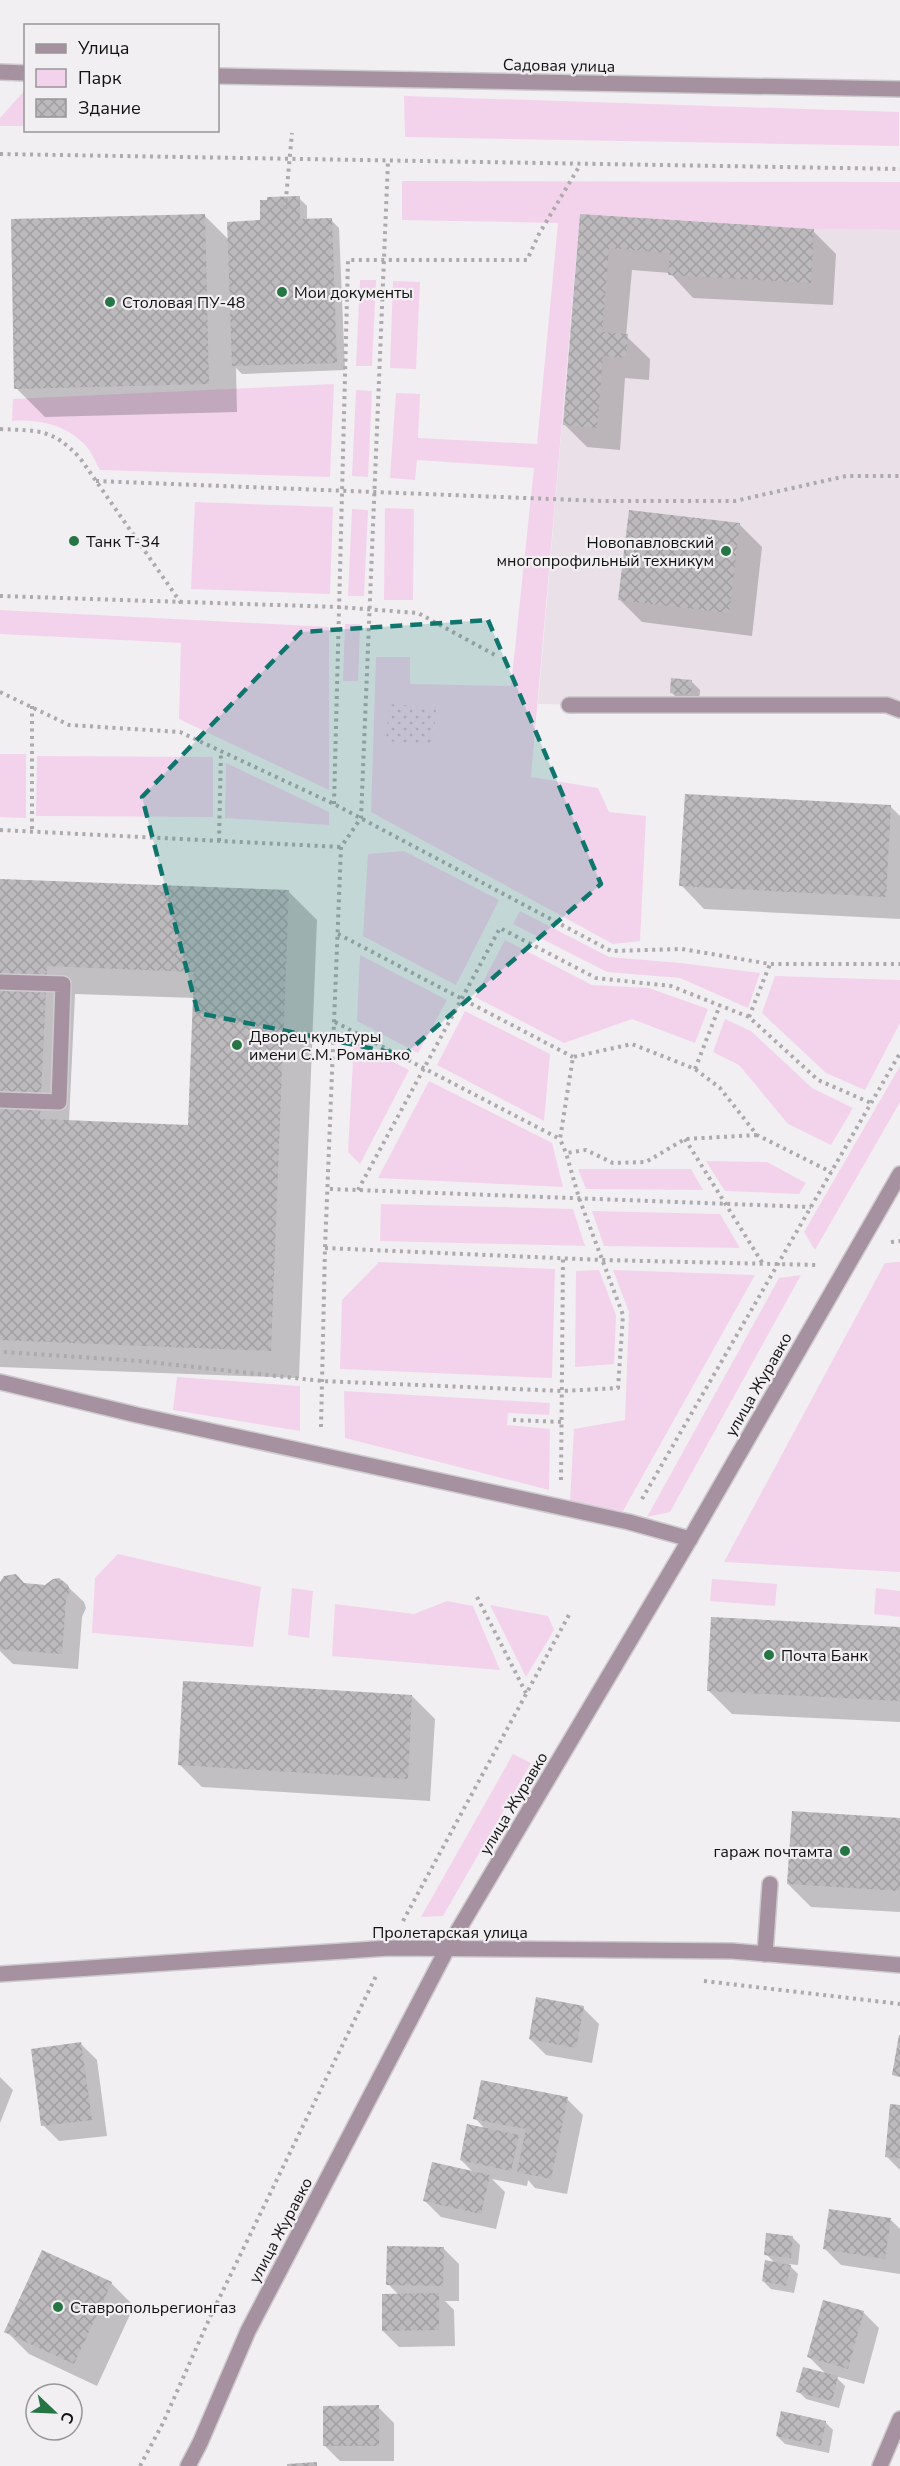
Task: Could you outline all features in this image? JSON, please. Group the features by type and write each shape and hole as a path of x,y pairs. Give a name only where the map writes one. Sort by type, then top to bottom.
{"street":[{"path":"0,72 24,73"},
{"name":"Садовая улица","path":"219,76 900,89"},
{"path":"569,705 887,705 900,710"},
{"path":"0,982 63,984 59,1102 0,1100"},
{"name":"улица Журавко","path":"188,2466 248,2331 447,1949 690,1539 900,1174"},
{"path":"0,1382 137,1415 629,1522 690,1539"},
{"path":"765,1954 770,1884"},
{"name":"Пролетарская улица","path":"0,1974 389,1948 732,1951 900,1965"},
{"path":"880,2466 900,2419"}],"path":[{"path":"285,209 292,133"},
{"path":"0,154 900,169"},
{"path":"321,1455 326,1248 341,847 361,818 388,161"},
{"path":"334,804 348,260 527,260 539,234 580,164"},
{"path":"0,429 43,431 66,443 80,458 182,603"},
{"path":"96,481 590,501 735,501 846,476 900,476"},
{"path":"0,596 418,613 495,655"},
{"path":"0,692 69,725 180,732 334,804 611,951 682,949 770,964 900,964"},
{"path":"32,706 32,832"},
{"path":"219,841 220,751"},
{"path":"0,830 341,847"},
{"path":"358,1190 500,928 596,978 671,986 749,1017 818,1080 871,1103"},
{"path":"338,934 573,1056 632,1044 695,1069 720,1088 757,1135 831,1172"},
{"path":"749,1017 770,964"},
{"path":"695,1069 720,1005"},
{"path":"335,1022 560,1139"},
{"path":"629,1522 900,1053"},
{"path":"0,1352 140,1361 322,1381 562,1391 618,1388 622,1315 560,1139 573,1056"},
{"path":"566,1153 586,1150 614,1163 646,1162 685,1139 757,1135"},
{"path":"685,1139 763,1264"},
{"path":"329,1189 812,1207"},
{"path":"326,1248 602,1260 848,1265"},
{"path":"561,1507 563,1258"},
{"path":"513,1420 562,1422"},
{"path":"477,1597 526,1694"},
{"path":"140,2466 163,2423 211,2315 389,1948 570,1613"}],"highlighted area":[{"path":"488,620 601,884 404,1055 198,1013 142,797 301,632"}],"shaded area":[{"name":"Новопавловский многопрофильный техникум","path":"580,214 814,229 900,230 900,710 538,704"}],"green space":[{"path":"24,91 24,126 0,126 0,118"},
{"path":"404,96 899,112 899,146 405,137"},
{"path":"402,181 900,182 900,230 814,229 580,214 531,777 598,788 609,812 646,816 640,941 613,944 371,812 376,657 410,657 410,684 511,686 534,468 417,460 415,480 390,478 396,393 420,394 418,438 537,444 558,223 402,220"},
{"path":"360,280 376,280 372,366 356,366"},
{"path":"393,281 420,282 416,369 390,368"},
{"path":"334,384 330,477 100,470 85,445 67,431 40,422 12,421 13,399"},
{"path":"356,390 372,391 368,477 352,476"},
{"path":"195,502 333,507 330,594 191,589"},
{"path":"385,508 414,509 413,600 384,600"},
{"path":"352,509 368,510 364,596 348,596"},
{"path":"0,610 329,627 329,790 179,719 181,643 0,634"},
{"path":"345,624 360,624 358,681 343,681"},
{"path":"389,704 436,708 433,745 386,741"},
{"path":"0,754 26,754 26,818 0,817"},
{"path":"37,756 213,757 213,817 36,816"},
{"path":"226,763 329,812 329,825 225,818"},
{"path":"404,851 499,900 456,985 363,936 368,854"},
{"path":"520,911 609,957 760,973 748,1008 680,978 607,972 513,924"},
{"path":"505,940 592,985 649,988 708,1009 695,1043 632,1019 564,1043 475,997"},
{"path":"360,955 447,1000 418,1053 357,1021"},
{"path":"775,976 900,980 900,1023 865,1090 826,1073 762,1013"},
{"path":"465,1011 550,1054 544,1121 437,1065"},
{"path":"725,1019 751,1031 812,1088 853,1108 831,1145 788,1124 739,1065 713,1052"},
{"path":"354,1042 409,1070 360,1164 348,1152"},
{"path":"900,1066 900,1102 815,1250 804,1232"},
{"path":"429,1081 552,1143 563,1187 378,1178"},
{"path":"706,1161 767,1162 806,1183 799,1194 725,1191"},
{"path":"578,1169 691,1169 703,1190 586,1189"},
{"path":"381,1204 573,1209 585,1246 380,1241"},
{"path":"592,1211 720,1214 740,1248 604,1246"},
{"path":"379,1262 555,1269 552,1378 340,1369 342,1300"},
{"path":"900,1262 900,1572 724,1562 885,1263"},
{"path":"599,1270 616,1315 614,1364 575,1367 576,1271"},
{"path":"613,1270 755,1275 623,1511 570,1501 574,1429 625,1420 629,1312"},
{"path":"801,1275 670,1512 647,1517 779,1278"},
{"path":"177,1377 300,1386 300,1431 173,1410"},
{"path":"344,1391 550,1403 549,1415 508,1413 507,1425 550,1429 549,1490 345,1438"},
{"path":"118,1554 261,1587 253,1647 92,1633 95,1578"},
{"path":"712,1579 777,1584 775,1606 710,1601"},
{"path":"292,1588 313,1591 309,1638 288,1635"},
{"path":"876,1588 900,1591 900,1617 874,1614"},
{"path":"447,1601 473,1606 500,1670 332,1656 335,1604 414,1614"},
{"path":"490,1605 548,1616 554,1630 526,1677"},
{"path":"513,1754 531,1763 443,1916 421,1917"}],"building":[{"name":"Мои документы","path":"300,196 300,219 332,218 337,363 232,366 227,222 260,220 260,200 267,200 267,197"},
{"name":"Столовая ПУ-48","path":"205,214 209,384 14,389 11,219"},
{"path":"580,214 814,229 811,283 668,275 670,253 609,248 602,332 628,334 626,358 603,356 597,428 563,425"},
{"path":"629,510 740,523 729,613 618,600"},
{"path":"671,678 692,680 691,695 670,693"},
{"path":"685,794 891,805 886,897 679,886"},
{"name":"Дворец культуры имени С.М. Романько","path":"0,879 289,890 271,1351 0,1340","holes":["47,966 194,972 188,1125 40,1119"]},
{"path":"16,1574 24,1583 45,1585 59,1578 68,1585 70,1591 66,1600 62,1654 0,1649 0,1582 4,1576"},
{"path":"711,1617 900,1627 900,1701 707,1691"},
{"path":"183,1681 412,1695 408,1779 178,1765"},
{"name":"гараж почтамта","path":"792,1811 900,1818 900,1891 787,1884"},
{"path":"536,1997 584,2006 576,2048 529,2039"},
{"path":"900,2035 900,2077 892,2075"},
{"path":"81,2042 92,2120 41,2126 31,2049"},
{"path":"481,2080 568,2097 551,2179 517,2172 526,2129 473,2119"},
{"path":"890,2104 900,2105 900,2158 885,2157"},
{"path":"467,2124 519,2135 511,2171 460,2160"},
{"path":"432,2162 490,2175 481,2214 423,2201"},
{"path":"829,2209 891,2218 885,2259 823,2249"},
{"path":"766,2233 793,2236 791,2258 764,2255"},
{"path":"387,2246 444,2247 443,2286 386,2285"},
{"name":"Ставропольрегионгаз","path":"42,2250 112,2282 74,2364 4,2332"},
{"path":"765,2260 791,2265 786,2286 762,2281"},
{"path":"439,2293 439,2330 382,2331 382,2294"},
{"path":"823,2300 864,2311 848,2369 807,2357"},
{"path":"803,2367 838,2376 832,2401 796,2392"},
{"path":"379,2405 379,2446 323,2446 323,2406"},
{"path":"781,2411 826,2421 821,2446 776,2436"},
{"path":"317,2462 317,2466 287,2466 287,2464"}],"place":[{"name":"Мои документы","path":"282,292"},
{"name":"Столовая ПУ-48","path":"110,302"},
{"name":"Танк Т-34","path":"74,541"},
{"name":"Новопавловский многопрофильный техникум","path":"726,551"},
{"name":"Дворец культуры имени С.М. Романько","path":"237,1045"},
{"name":"Почта Банк","path":"769,1655"},
{"name":"гараж почтамта","path":"845,1851"},
{"name":"Ставропольрегионгаз","path":"58,2307"}]}
